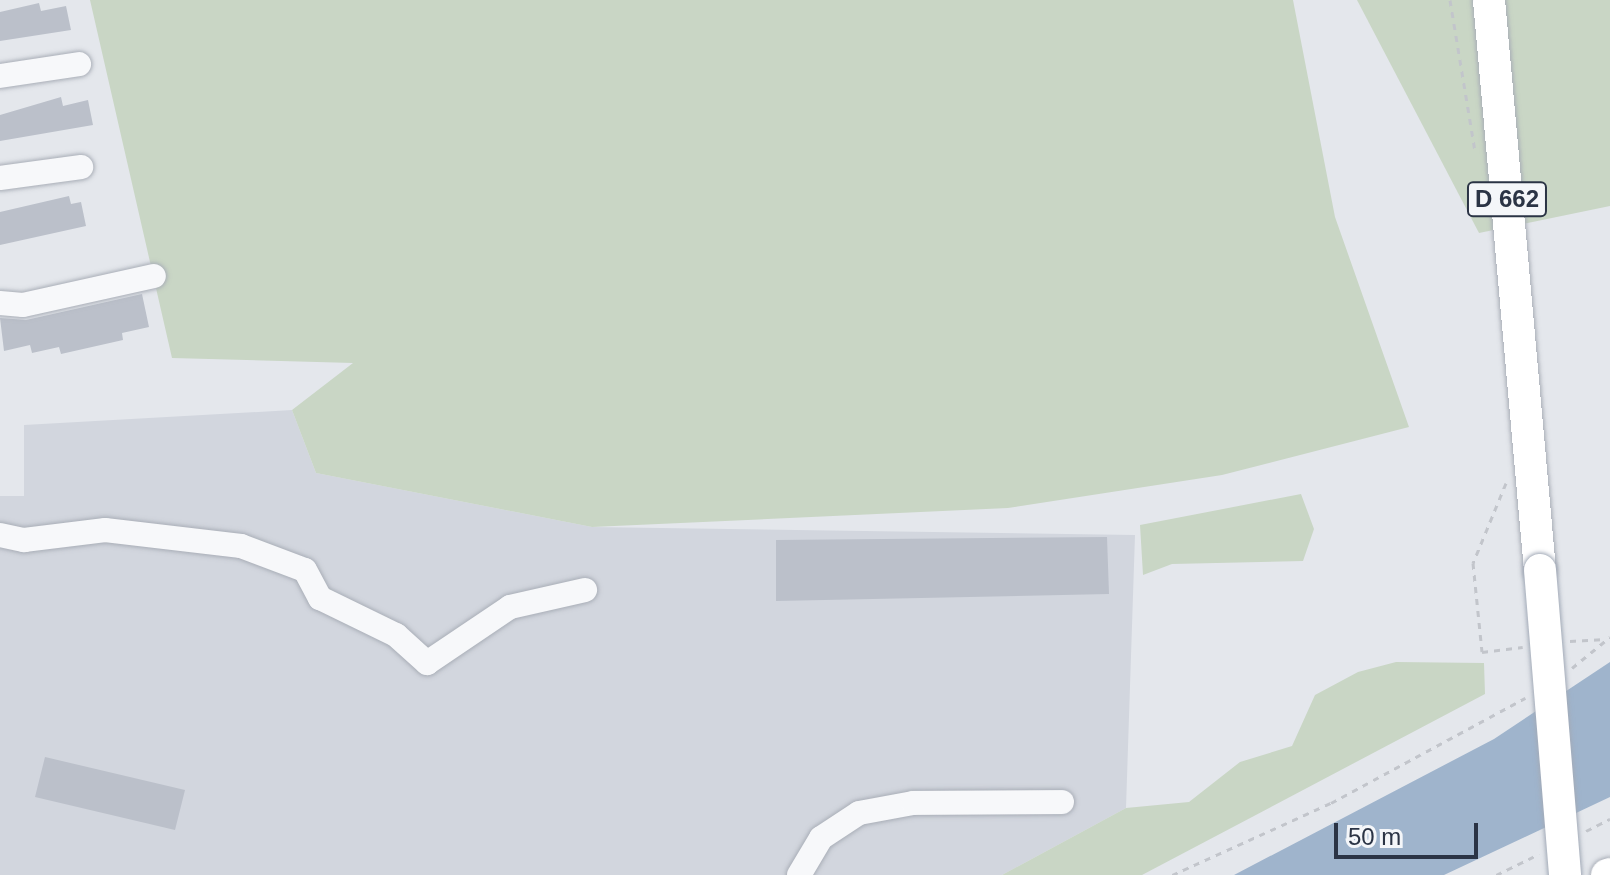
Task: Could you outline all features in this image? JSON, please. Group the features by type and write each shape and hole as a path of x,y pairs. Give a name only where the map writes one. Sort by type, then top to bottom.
{"main road":[{"name":"D 662","path":"1489,0 1565,875"}],"street":[{"path":"0,76 79,64"},
{"path":"0,178 81,167"},
{"path":"0,303 23,305 154,276"},
{"path":"0,535 24,540 105,530 241,546 305,570 320,598 396,635 427,663 510,607 585,590"},
{"path":"799,875 821,838 859,813 913,803 1062,802"}],"path":[{"path":"1510,475 1473,563 1482,652 1526,647"},
{"path":"1555,643 1608,638"},
{"path":"1567,673 1608,638"},
{"path":"1172,875 1331,803 1529,696"}],"shaded area":[{"path":"292,410 316,473 592,527 1135,535 1126,808 1002,875 0,875 0,496 24,496 24,425"}],"green space":[{"path":"90,0 1293,0 1335,217 1409,427 1222,475 1008,508 592,527 316,473 292,410 353,363 172,358"},
{"path":"1357,0 1610,0 1610,206 1479,233"},
{"path":"1301,494 1314,529 1303,561 1172,564 1143,575 1140,525"},
{"path":"1396,662 1484,663 1485,694 1142,875 1002,875 1126,808 1189,802 1240,762 1292,746 1315,695 1358,672"}],"water":[{"path":"1610,662 1610,797 1444,875 1234,875 1494,739"}],"building":[{"path":"39,3 41,11 66,6 71,30 0,41 0,12"},
{"path":"61,97 63,106 88,100 93,125 0,141 0,115"},
{"path":"69,196 71,204 81,202 86,226 0,245 0,212"},
{"path":"142,294 149,327 122,333 123,340 61,354 59,347 32,353 30,345 4,351 0,318 26,320"},
{"path":"1107,537 1109,594 776,601 776,540"},
{"path":"45,757 185,790 175,830 35,797"}]}
